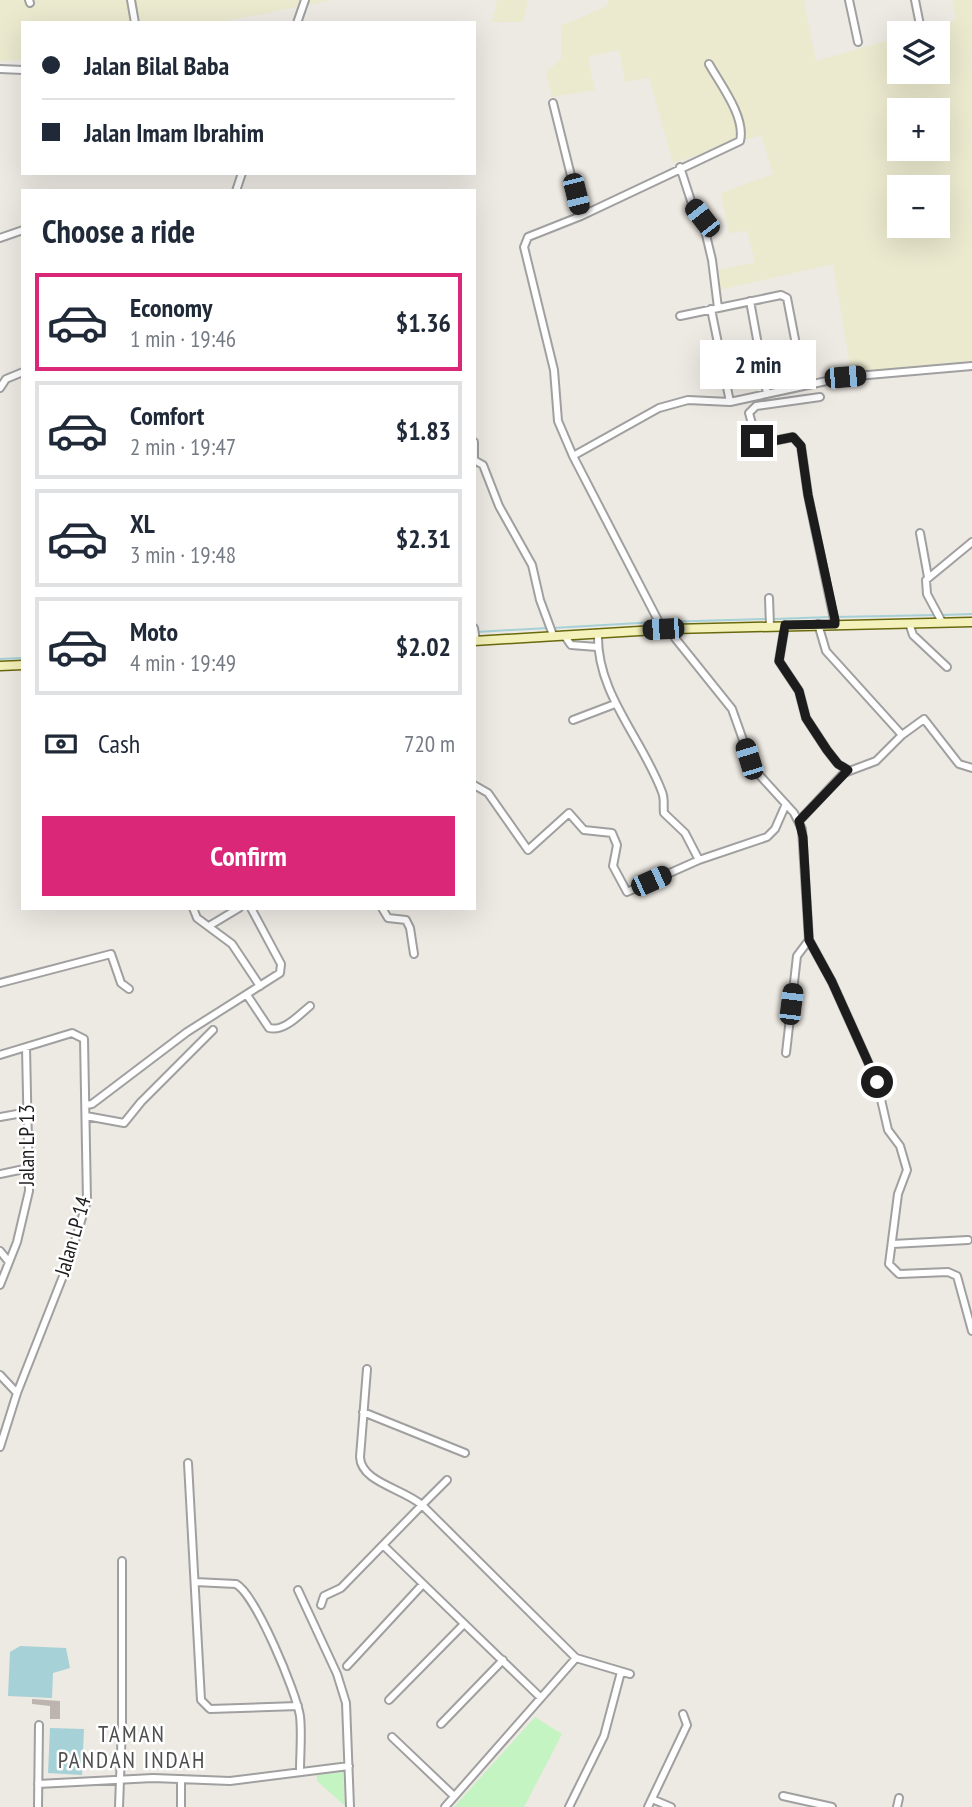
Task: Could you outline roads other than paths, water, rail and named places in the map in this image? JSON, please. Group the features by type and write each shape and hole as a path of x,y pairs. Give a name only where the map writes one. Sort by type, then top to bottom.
{"main road":[{"path":"476,639 770,621 785,625 818,624 835,619 909,623 972,622"},
{"path":"0,666 21,665"}],"street":[{"path":"131,0 135,21"},
{"path":"298,21 305,0"},
{"path":"849,0 858,43"},
{"path":"915,0 919,21"},
{"path":"709,64 737,117 741,135 736,144 681,167 581,216 528,237 524,247 554,370 558,421 573,456 656,616 732,709 753,768 799,821 803,837 809,940 832,982 872,1070 888,1130 900,1146 907,1170 898,1195 889,1264 899,1274 948,1272 957,1276 972,1331"},
{"path":"0,69 21,70"},
{"path":"553,103 581,216"},
{"path":"681,167 693,207 702,218 712,260 714,309 730,402"},
{"path":"0,238 21,231"},
{"path":"680,316 781,295 787,298 804,386"},
{"path":"750,302 768,394"},
{"path":"573,456 659,408 688,400 730,402 845,377 972,366"},
{"path":"0,388 6,379 21,373"},
{"path":"820,397 756,406 749,413 757,441 768,442 793,437 801,446 810,505 835,619"},
{"path":"476,461 483,465 503,514 532,565 540,600 554,635"},
{"path":"920,533 928,577 925,587 941,621"},
{"path":"928,577 972,542"},
{"path":"769,598 770,621"},
{"path":"909,623 913,635 947,667"},
{"path":"818,624 826,651 902,735"},
{"path":"785,625 779,661 799,691 806,718 838,764 848,770"},
{"path":"598,633 597,647 615,704 662,792 664,813 685,833 699,860"},
{"path":"564,635 571,645 597,647"},
{"path":"572,720 615,704"},
{"path":"799,821 848,770 876,761 902,735 924,719 959,764 972,768"},
{"path":"476,786 488,793 528,850 566,814 571,815 584,830 612,833 617,845 613,866 627,892 699,860 767,837 775,829 786,804"},
{"path":"194,910 197,918 232,944 260,986"},
{"path":"209,926 236,910"},
{"path":"86,1105 92,1104 187,1032 280,973 281,964 252,910"},
{"path":"383,910 388,918 406,920 411,928 414,954"},
{"path":"786,1053 797,956 809,940"},
{"path":"0,983 111,954 121,983 129,989"},
{"path":"247,995 269,1028 274,1030 284,1027 310,1006"},
{"path":"86,1116 124,1123 141,1102 213,1030"},
{"name":"Jalan LP 14","path":"0,1447 17,1393 69,1261 87,1202 85,1043 76,1033 26,1047"},
{"path":"0,1055 26,1047"},
{"name":"Jalan LP 13","path":"0,1285 17,1242 29,1191 26,1047"},
{"path":"0,1117 28,1112"},
{"path":"0,1174 29,1168"},
{"path":"892,1244 968,1240"},
{"path":"0,1251 9,1262"},
{"path":"366,1369 360,1457 362,1470 422,1505 576,1658 630,1674"},
{"path":"0,1375 17,1393"},
{"path":"363,1412 466,1453"},
{"path":"188,1463 199,1694 205,1706 216,1709 298,1706"},
{"path":"321,1605 324,1596 341,1588 447,1480"},
{"path":"383,1545 540,1696"},
{"path":"119,1807 122,1560"},
{"path":"195,1582 229,1583 244,1589 298,1706 300,1771"},
{"path":"347,1665 423,1584"},
{"path":"298,1590 342,1689 348,1717 350,1807"},
{"path":"389,1700 464,1623"},
{"path":"445,1807 576,1658"},
{"path":"441,1724 503,1660"},
{"path":"569,1807 604,1736 621,1672"},
{"path":"648,1807 687,1725 682,1714"},
{"path":"38,1807 39,1725"},
{"path":"392,1737 454,1796"},
{"path":"38,1784 121,1779 230,1781 349,1766"},
{"path":"181,1779 181,1807"},
{"path":"783,1796 832,1807"},
{"path":"897,1807 899,1798"},
{"path":"652,1799 671,1807"}],"water":[{"path":"20,1646 66,1648 70,1668 53,1673 52,1698 8,1696 10,1652"},
{"path":"50,1728 84,1729 82,1775 48,1773"}],"waterway":[{"path":"942,615 972,614"},
{"path":"837,617 936,615"},
{"path":"774,619 831,617"},
{"path":"662,622 768,619"},
{"path":"553,628 656,622"},
{"path":"476,632 548,628"},
{"path":"0,659 21,658"}],"district":[{"name":"TAMAN PANDAN INDAH","path":"132,1747"}]}
